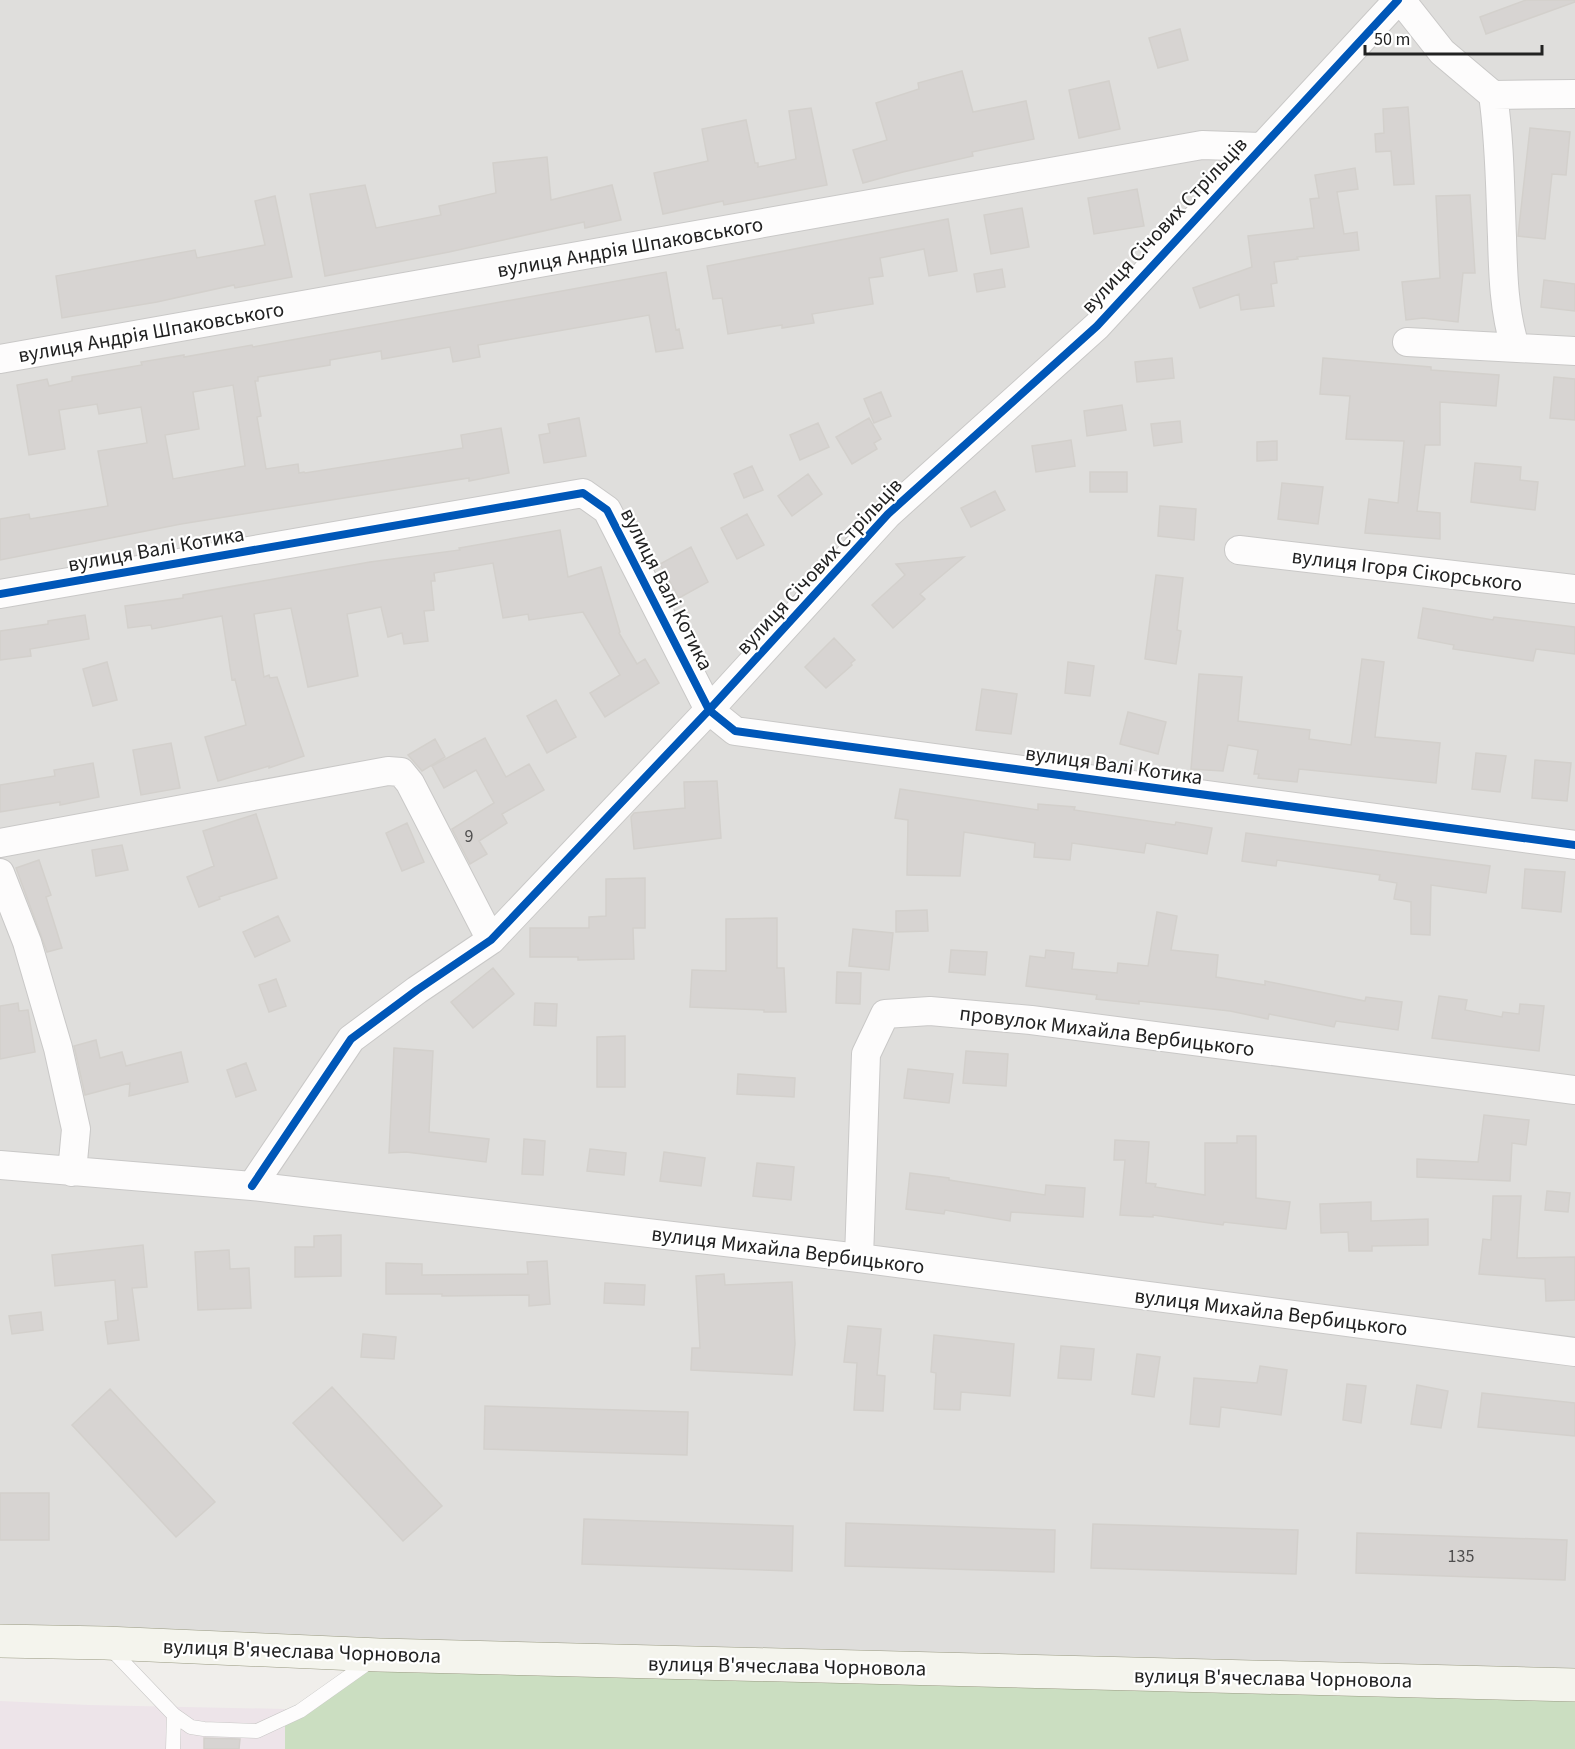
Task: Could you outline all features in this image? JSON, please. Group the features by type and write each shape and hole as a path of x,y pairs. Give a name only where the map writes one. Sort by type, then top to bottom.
{"street":[{"path":"1399,0 1442,52 1493,95 1575,94"},
{"name":"вулиця Січових Стрільців","path":"252,1186 351,1039 417,990 491,940 709,710 888,514 1097,326 1399,0"},
{"path":"1493,95 1498,130 1503,276 1508,324 1515,347"},
{"name":"вулиця Андрія Шпаковського","path":"0,359 1202,145 1261,147"},
{"path":"1407,342 1575,351"},
{"name":"вулиця Валі Котика","path":"0,594 583,493 607,510 709,710 735,731 1575,845"},
{"name":"вулиця Ігоря Сікорського","path":"1239,550 1575,589"},
{"path":"0,843 388,771 401,772 410,783 491,940"},
{"path":"0,873 27,942 58,1048 76,1128 72,1172"},
{"name":"провулок Михайла Вербицького","path":"859,1258 866,1054 885,1014 930,1011 1031,1020 1575,1090"},
{"name":"вулиця Михайла Вербицького","path":"0,1165 252,1186 859,1258 1575,1352"},
{"name":"вулиця В'ячеслава Чорновола","path":"0,1641 105,1643 379,1655 1575,1685"}],"lane":[{"path":"105,1643 174,1715 191,1727 204,1729 256,1731 300,1711 379,1655"},
{"path":"173,1749 174,1715"}],"shaded area":[{"path":"0,0 1575,0 1575,1685 0,1638"},
{"path":"0,1701 285,1709 285,1749 0,1749"}],"green space":[{"path":"379,1655 1575,1685 1575,1749 285,1749 285,1709 291,1716"}],"building":[{"path":"1526,0 1575,0 1575,2 1486,34 1480,17"},
{"path":"1180,29 1188,60 1158,68 1149,38"},
{"path":"962,71 973,112 1026,101 1034,139 972,152 973,156 863,183 853,150 887,140 876,103 919,89 918,83"},
{"path":"1109,81 1120,129 1079,138 1069,90"},
{"path":"1408,107 1414,184 1394,185 1391,151 1376,152 1375,134 1384,133 1383,109"},
{"path":"811,108 827,185 724,205 723,201 663,214 654,173 708,161 702,129 746,120 755,163 758,163 758,167 796,159 789,111"},
{"path":"1530,128 1570,132 1566,175 1552,174 1545,239 1518,236"},
{"path":"547,157 551,200 612,185 621,220 585,228 584,222 449,252 325,276 310,194 365,185 376,228 441,215 439,206 496,193 493,163"},
{"path":"1355,168 1358,189 1337,192 1344,234 1357,232 1359,250 1274,262 1277,283 1271,284 1274,306 1241,310 1239,294 1200,308 1193,288 1252,267 1248,236 1314,228 1310,199 1319,198 1315,175"},
{"path":"1137,189 1144,226 1094,234 1088,198"},
{"path":"1470,195 1475,273 1463,273 1458,322 1423,318 1406,320 1402,282 1440,278 1436,196"},
{"path":"275,196 292,277 235,288 234,285 157,302 62,318 56,276 195,250 197,258 265,245 255,201"},
{"path":"1022,208 1029,247 991,254 984,215"},
{"path":"948,219 957,271 929,276 924,249 880,258 883,276 869,278 873,304 812,314 814,323 782,328 782,325 728,334 722,298 713,299 707,266"},
{"path":"1002,269 1005,287 977,292 974,274"},
{"path":"666,272 676,330 679,329 683,348 656,352 649,315 478,345 480,357 453,362 450,347 382,359 381,351 330,360 330,365 258,377 258,381 255,381 261,416 257,417 266,469 298,464 299,473 305,473 463,448 461,435 501,428 509,473 181,524 0,560 0,519 29,514 30,519 108,506 98,451 147,443 141,407 99,414 97,404 59,410 65,449 29,455 17,385 47,379 49,386 72,381 72,377 142,365 141,362 252,345 253,347","holes":["233,385 245,466 173,479 165,435 199,429 193,392"]},
{"path":"1544,280 1575,284 1575,311 1541,307"},
{"path":"1172,358 1174,378 1137,382 1135,362"},
{"path":"1323,358 1499,375 1496,406 1440,402 1440,445 1425,445 1417,511 1440,513 1440,539 1365,533 1369,499 1398,503 1404,441 1346,439 1350,396 1320,394"},
{"path":"1554,377 1575,379 1575,420 1550,418"},
{"path":"881,392 891,416 874,423 864,399"},
{"path":"1122,405 1126,430 1087,436 1084,411"},
{"path":"579,418 586,456 544,463 539,435 550,433 548,424"},
{"path":"869,418 881,439 874,443 877,449 852,464 836,437"},
{"path":"1180,421 1182,442 1154,446 1151,424"},
{"path":"818,423 829,447 800,460 790,435"},
{"path":"1071,440 1075,466 1036,472 1032,446"},
{"path":"1277,441 1277,460 1257,461 1257,442"},
{"path":"1475,463 1521,467 1520,480 1538,482 1535,510 1471,502"},
{"path":"752,466 763,490 744,498 734,474"},
{"path":"1090,472 1127,472 1127,492 1090,492"},
{"path":"808,474 822,494 792,516 778,496"},
{"path":"1282,483 1323,487 1318,524 1278,519"},
{"path":"995,491 1005,510 971,527 961,508"},
{"path":"1160,506 1196,509 1194,540 1158,536"},
{"path":"747,514 764,545 737,559 721,528"},
{"path":"560,530 568,577 601,567 619,633 637,664 645,659 659,683 605,717 590,693 620,675 583,612 529,620 528,614 503,618 493,563 434,573 435,581 431,581 434,610 424,611 428,641 404,644 402,633 388,637 381,607 347,614 358,676 308,687 291,608 254,614 264,677 269,675 270,678 277,677 304,756 218,781 205,737 246,725 235,679 232,680 222,616 152,629 151,625 128,628 125,606 183,598 183,595 370,562 460,550 459,548"},
{"path":"691,547 708,582 679,598 660,564"},
{"path":"964,557 920,594 925,599 893,628 872,605 905,575 896,564"},
{"path":"1156,575 1183,578 1177,630 1181,631 1176,664 1145,659"},
{"path":"1423,608 1493,620 1494,617 1575,627 1575,654 1536,649 1533,661 1453,649 1454,645 1418,638"},
{"path":"85,615 89,639 30,649 31,656 0,660 0,631 48,624 48,621"},
{"path":"834,638 855,660 826,688 805,667"},
{"path":"1362,659 1384,662 1375,737 1440,743 1436,783 1299,769 1297,782 1258,778 1259,774 1254,774 1258,750 1228,745 1223,771 1191,769 1199,674 1242,677 1238,721 1310,730 1309,739 1351,745"},
{"path":"107,662 117,700 93,706 83,669"},
{"path":"1068,662 1094,666 1090,696 1065,693"},
{"path":"982,689 1017,694 1011,734 976,730"},
{"path":"556,700 576,737 547,753 527,716"},
{"path":"1128,712 1166,722 1158,754 1120,744"},
{"path":"485,738 506,777 529,764 544,790 502,814 507,823 479,841 487,854 470,864 452,829 494,803 476,770 444,788 432,766"},
{"path":"435,739 445,757 422,771 408,755"},
{"path":"171,743 180,788 141,795 133,750"},
{"path":"1476,753 1506,756 1500,792 1472,789"},
{"path":"1535,760 1571,763 1567,801 1532,798"},
{"path":"93,763 99,797 60,805 60,802 0,812 0,785 55,776 54,770"},
{"path":"717,781 721,838 634,849 631,817 634,813 685,808 684,782"},
{"path":"900,789 1038,810 1038,804 1075,807 1074,810 1175,825 1176,822 1212,828 1207,854 1146,843 1144,853 1072,843 1070,860 1034,857 1035,843 964,832 960,876 907,875 908,820 895,818"},
{"path":"256,814 277,878 219,897 220,899 199,907 187,877 214,866 203,831"},
{"path":"407,823 424,862 402,871 386,833"},
{"path":"1246,833 1490,866 1486,893 1431,885 1430,935 1411,934 1411,902 1394,899 1397,883 1379,880 1380,875 1277,860 1276,866 1242,861"},
{"path":"122,845 128,870 96,876 92,850"},
{"path":"39,860 51,895 46,897 62,948 47,952 16,868"},
{"path":"1525,869 1565,872 1561,912 1522,908"},
{"path":"645,878 645,928 633,928 634,959 578,960 578,957 530,957 530,928 589,928 589,917 606,916 606,879"},
{"path":"927,910 928,931 896,932 896,911"},
{"path":"1157,912 1177,916 1171,950 1218,955 1216,977 1265,985 1265,981 1365,1001 1366,997 1402,1002 1398,1030 1336,1021 1334,1027 1269,1014 1268,1019 1230,1011 1139,1001 1139,1004 1096,999 1097,995 1026,986 1030,956 1045,958 1046,950 1074,953 1072,969 1117,973 1118,963 1148,966"},
{"path":"278,916 290,941 255,957 243,932"},
{"path":"777,918 777,968 784,968 786,1012 690,1007 692,970 726,971 726,919"},
{"path":"853,929 893,933 889,970 849,966"},
{"path":"951,950 987,952 985,975 949,972"},
{"path":"493,968 514,994 473,1028 451,1002"},
{"path":"837,972 861,973 860,1004 836,1003"},
{"path":"276,979 286,1006 269,1012 259,985"},
{"path":"1439,996 1467,1000 1465,1010 1502,1017 1503,1012 1519,1014 1520,1004 1544,1006 1539,1051 1432,1038"},
{"path":"18,1003 19,1011 28,1010 35,1052 0,1059 0,1006"},
{"path":"535,1003 557,1004 556,1026 534,1025"},
{"path":"625,1036 625,1087 597,1087 597,1037"},
{"path":"96,1040 100,1058 122,1052 126,1066 181,1052 188,1082 129,1096 130,1083 85,1095 74,1046"},
{"path":"394,1048 433,1051 429,1132 489,1139 486,1162 406,1152 389,1153"},
{"path":"966,1051 1008,1054 1006,1086 963,1083"},
{"path":"246,1063 256,1090 236,1097 227,1070"},
{"path":"908,1069 953,1074 949,1103 904,1098"},
{"path":"738,1074 795,1078 794,1097 737,1094"},
{"path":"1484,1115 1529,1120 1526,1145 1512,1143 1510,1181 1417,1177 1417,1159 1478,1162"},
{"path":"1237,1136 1256,1136 1256,1198 1290,1202 1286,1229 1224,1222 1223,1225 1153,1215 1153,1217 1120,1215 1125,1160 1114,1160 1115,1140 1149,1142 1146,1183 1156,1184 1155,1187 1205,1195 1205,1143 1237,1143"},
{"path":"524,1139 545,1141 543,1175 522,1174"},
{"path":"590,1149 626,1153 624,1175 587,1171"},
{"path":"664,1152 705,1158 701,1186 660,1181"},
{"path":"757,1163 794,1167 791,1200 753,1196"},
{"path":"910,1173 1045,1195 1046,1185 1085,1188 1083,1217 1011,1212 1010,1221 945,1210 944,1214 906,1209"},
{"path":"1547,1191 1570,1193 1568,1212 1545,1210"},
{"path":"1493,1196 1521,1196 1517,1258 1575,1257 1575,1300 1546,1301 1545,1279 1479,1274 1483,1239 1491,1240"},
{"path":"1371,1202 1371,1221 1428,1219 1428,1245 1372,1246 1372,1251 1349,1251 1348,1232 1321,1233 1320,1204"},
{"path":"341,1235 341,1276 295,1277 295,1247 314,1247 314,1236"},
{"path":"143,1245 147,1287 132,1288 139,1340 108,1344 105,1322 118,1320 115,1280 55,1286 52,1255"},
{"path":"229,1250 230,1269 249,1268 251,1308 198,1310 195,1252"},
{"path":"547,1261 550,1304 529,1306 529,1295 386,1294 386,1263 422,1264 422,1275 528,1274 527,1262"},
{"path":"724,1274 725,1285 792,1282 795,1344 792,1375 691,1370 692,1348 700,1348 696,1276"},
{"path":"605,1283 645,1285 644,1305 604,1303"},
{"path":"41,1312 43,1330 12,1334 9,1316"},
{"path":"848,1326 881,1329 877,1375 885,1376 883,1411 854,1410 857,1363 844,1362"},
{"path":"363,1334 396,1337 394,1359 361,1357"},
{"path":"934,1335 1014,1344 1010,1396 961,1392 960,1410 934,1409 936,1373 931,1372"},
{"path":"1061,1346 1094,1349 1091,1380 1058,1378"},
{"path":"1137,1354 1160,1357 1154,1397 1132,1394"},
{"path":"1260,1366 1287,1370 1281,1415 1221,1407 1219,1427 1190,1424 1194,1378 1257,1383"},
{"path":"1347,1384 1366,1386 1361,1423 1343,1420"},
{"path":"1417,1385 1448,1391 1441,1428 1411,1424"},
{"path":"332,1387 442,1506 403,1541 293,1423"},
{"path":"110,1389 215,1502 176,1537 72,1425"},
{"path":"1482,1393 1575,1403 1575,1436 1478,1427"},
{"path":"485,1406 688,1412 687,1455 484,1449"},
{"path":"0,1493 49,1493 49,1540 0,1540"},
{"path":"584,1519 793,1526 792,1571 582,1564"},
{"path":"846,1523 1055,1530 1054,1572 845,1566"},
{"path":"1093,1524 1298,1530 1296,1574 1091,1568"},
{"path":"1357,1533 1567,1540 1565,1580 1356,1573"},
{"path":"204,1738 240,1739 239,1749 204,1749"}],"cycle path":[{"path":"252,1186 351,1039 417,990 491,940 709,710 888,514 1097,326 1398,0"},
{"path":"0,594 583,493 607,510 709,710 735,731 1575,845"}]}
